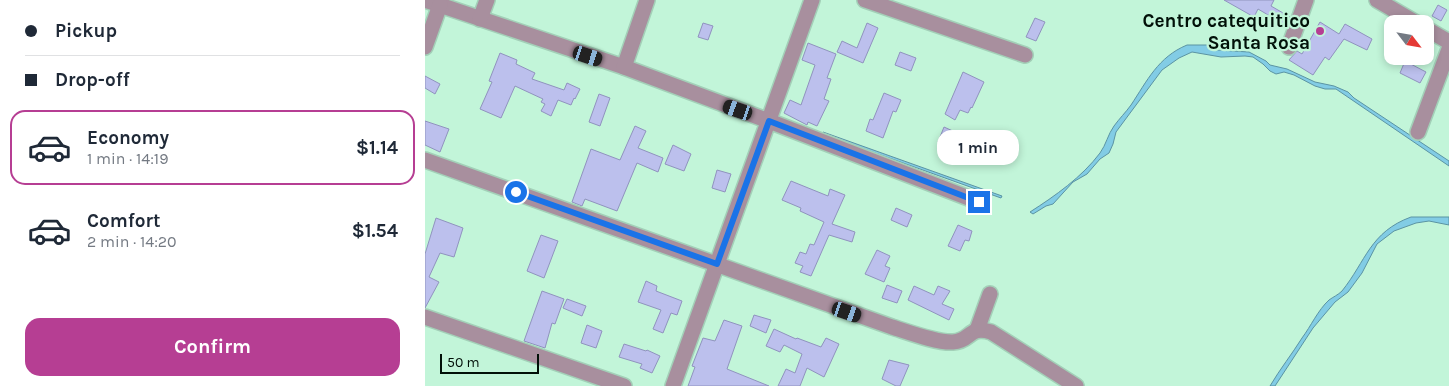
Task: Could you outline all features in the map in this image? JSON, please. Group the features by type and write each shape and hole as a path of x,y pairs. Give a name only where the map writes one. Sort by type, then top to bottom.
{"street":[{"path":"425,0 624,68 769,121 979,202"},
{"path":"480,19 487,0"},
{"path":"624,68 647,0"},
{"path":"673,386 812,0"},
{"path":"865,0 1025,55"},
{"path":"1289,47 1306,0"},
{"path":"1377,0 1403,15"},
{"path":"425,47 440,6"},
{"path":"1434,33 1449,42"},
{"path":"1418,132 1449,49"},
{"path":"425,160 840,310 892,327 945,342 959,341 972,332 986,330 998,335 1076,386"},
{"path":"977,330 990,294"},
{"path":"425,317 624,386"}],"water":[{"path":"1187,45 1211,45 1217,50 1249,52 1270,65 1287,69 1315,82 1334,86 1348,92 1354,98 1449,161 1449,166 1336,89 1325,89 1315,86 1284,72 1276,74 1253,57 1221,57 1192,52 1179,58 1162,70 1116,132 1109,153 1100,159 1087,174 1073,182 1053,204 1033,214 1030,212 1068,186 1093,162 1102,150 1110,132 1154,70 1168,56"},
{"path":"823,132 1002,196 1001,198 822,134"},
{"path":"1411,217 1449,217 1449,225 1429,221 1416,223 1394,231 1377,244 1362,273 1348,292 1335,302 1313,328 1275,386 1270,386 1321,308 1342,291 1377,239 1397,223"}],"building":[{"path":"1224,0 1274,0 1271,6 1290,17 1285,25 1258,9 1254,17"},
{"path":"1438,5 1447,10 1441,21 1433,15"},
{"path":"1035,18 1045,22 1036,41 1026,37"},
{"path":"1320,22 1339,34 1345,24 1372,39 1367,50 1344,39 1329,60 1325,57 1313,75 1289,60 1297,51 1302,54"},
{"path":"703,23 713,26 708,40 698,37"},
{"path":"867,23 878,28 863,63 837,52 842,41 857,48"},
{"path":"808,43 836,54 827,78 831,79 824,99 829,101 817,126 808,122 807,125 784,113 790,100 801,105 815,65 802,60"},
{"path":"900,52 916,58 911,71 895,65"},
{"path":"500,53 517,60 516,64 535,73 532,79 564,90 567,83 580,89 571,105 558,100 551,116 541,111 545,104 541,102 543,99 515,86 501,118 480,109 492,82 489,81"},
{"path":"1403,65 1413,65 1426,72 1420,83 1400,73"},
{"path":"963,72 984,82 972,108 968,113 960,110 955,120 945,114"},
{"path":"425,76 440,84 435,94 425,88"},
{"path":"884,93 901,100 896,112 893,111 883,138 866,131 870,119 873,120"},
{"path":"599,94 610,98 600,126 589,122"},
{"path":"425,121 449,129 440,152 425,145"},
{"path":"635,126 646,131 638,148 663,158 658,172 637,163 617,211 585,199 582,206 572,202 591,149 620,160"},
{"path":"944,127 955,132 949,146 938,142"},
{"path":"673,145 691,154 684,171 665,164"},
{"path":"717,170 731,174 725,192 712,188"},
{"path":"791,181 828,196 830,189 845,195 832,224 855,232 852,242 829,235 811,276 800,272 803,266 795,263 800,252 806,254 810,244 814,245 824,222 800,211 801,208 782,200"},
{"path":"896,208 912,215 907,227 891,220"},
{"path":"436,218 463,228 454,257 440,253 429,277 439,282 425,308 425,254"},
{"path":"958,225 972,231 969,241 965,240 960,251 948,246"},
{"path":"541,235 558,241 544,278 527,271"},
{"path":"877,250 890,256 885,266 890,268 884,282 865,274"},
{"path":"646,281 657,286 656,291 682,301 677,315 671,313 663,333 653,329 661,310 638,302"},
{"path":"887,285 902,291 897,303 882,298"},
{"path":"914,286 934,295 938,286 950,291 942,304 954,309 949,320 908,300"},
{"path":"542,291 564,299 555,324 552,323 545,348 524,341"},
{"path":"567,299 586,306 582,316 563,308"},
{"path":"754,315 771,320 766,333 750,326"},
{"path":"724,320 742,326 727,369 769,386 688,386 695,367 692,366 703,338 715,341"},
{"path":"587,325 602,331 596,348 581,343"},
{"path":"774,329 821,347 826,338 839,344 824,377 807,368 800,386 778,386 786,369 795,373 802,354 784,345 780,352 766,346"},
{"path":"624,344 647,350 660,356 652,373 640,368 642,364 619,357"},
{"path":"889,360 909,365 900,386 882,379"}],"place":[{"name":"Centro catequitico Santa Rosa","path":"1320,31"}],"route":[{"path":"516,192 717,264 769,121 979,202"}]}
